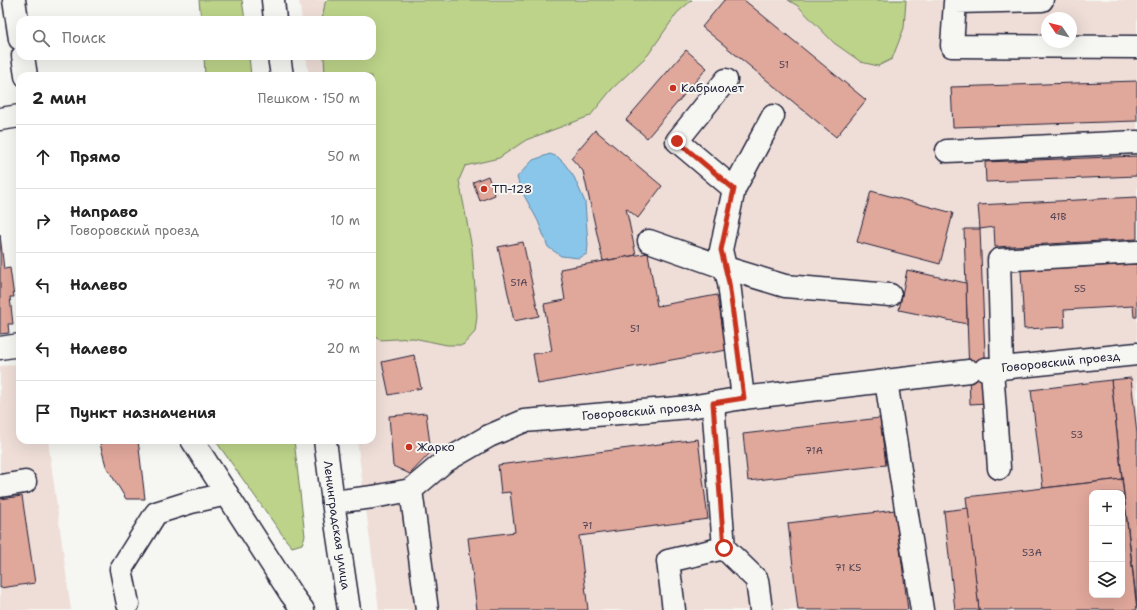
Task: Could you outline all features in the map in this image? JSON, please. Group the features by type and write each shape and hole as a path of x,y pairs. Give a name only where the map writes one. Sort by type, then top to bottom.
{"street":[{"path":"14,0 16,16"},
{"path":"273,0 275,16"},
{"path":"1042,0 955,2 952,46 1137,47"},
{"path":"24,60 25,72"},
{"path":"280,60 281,72"},
{"path":"726,80 677,141 734,189"},
{"path":"744,398 729,283 721,250 734,189 773,116"},
{"path":"0,119 16,117"},
{"path":"947,151 1137,142"},
{"path":"649,241 726,268 785,286 890,295"},
{"path":"999,468 987,369 999,260 1137,252"},
{"path":"0,348 16,346"},
{"name":"Говоровский проезд","path":"411,490 444,462 489,436 524,421 690,407 744,398 987,369 1137,354"},
{"path":"886,381 922,610"},
{"path":"713,403 724,548 757,580 761,610"},
{"path":"195,444 291,594 303,610"},
{"name":"Ленинградская улица","path":"326,444 349,610"},
{"path":"0,486 25,482"},
{"path":"333,502 411,490 427,610"},
{"path":"128,604 121,569 156,513 191,502 227,494"},
{"path":"674,610 668,561 724,548"}],"shaded area":[{"path":"299,0 1137,0 1137,610 379,610 358,444 376,444 376,72 308,72 307,60 376,60 376,16 301,16"},
{"path":"16,364 16,444 49,444 71,610 0,610 0,366"}],"green space":[{"path":"199,0 242,0 244,16 201,16"},
{"path":"327,0 692,0 677,13 648,55 612,89 590,116 526,140 499,158 465,166 459,180 472,248 477,316 475,332 463,345 447,345 413,338 380,340 376,338 376,72 325,72 324,60 376,60 376,16 323,16"},
{"path":"788,0 906,0 904,28 892,59 878,66 861,62 834,43 798,6"},
{"path":"204,60 249,60 251,72 205,72"},
{"path":"218,444 294,444 305,536 302,544 292,547"}],"water":[{"path":"550,154 558,157 564,163 574,177 585,202 588,245 587,254 579,258 561,256 548,247 538,221 520,188 517,177 533,160"}],"building":[{"path":"724,0 744,0 866,100 836,137 702,27"},
{"path":"686,50 707,68 647,138 626,120"},
{"path":"1137,81 1137,121 953,127 951,87"},
{"path":"595,130 662,186 638,218 626,208 636,255 603,261 583,171 571,158"},
{"path":"1137,156 1137,176 986,182 985,162"},
{"name":"ТП-128","path":"488,176 495,195 480,201 473,182"},
{"path":"871,191 953,213 940,264 857,242"},
{"path":"1137,197 1137,239 995,247 994,227 980,229 978,205"},
{"path":"964,229 980,229 987,403 970,404"},
{"path":"0,235 4,269 10,268 14,297 10,297 13,324 8,324 9,333 0,334"},
{"path":"523,242 539,316 514,321 498,247"},
{"path":"648,253 657,306 717,295 727,350 538,384 533,354 552,351 544,304 565,300 560,269"},
{"path":"1137,264 1137,317 1134,317 1133,306 1064,310 1065,327 1024,329 1021,270"},
{"path":"907,270 966,283 967,324 899,310"},
{"path":"414,355 421,388 389,395 382,362"},
{"path":"1131,378 1137,434 1137,607 1125,502 1125,490 1124,490 1111,380"},
{"path":"1111,380 1122,479 1043,488 1031,390"},
{"path":"426,413 431,452 410,474 393,466 389,416"},
{"path":"880,418 886,465 748,481 743,434"},
{"path":"698,439 708,519 579,536 588,610 477,610 468,538 515,532 510,492 501,493 498,465"},
{"path":"100,444 138,444 145,499 126,499 106,466"},
{"path":"1122,479 1123,490 1089,490 1089,598 1125,598 1125,505 1137,610 979,610 966,497"},
{"path":"22,496 35,583 0,588 0,499"},
{"path":"968,508 979,610 955,610 944,511"},
{"path":"895,510 908,610 798,610 788,523"}],"place":[{"name":"Кабриолет","path":"673,88"},
{"name":"ТП-128","path":"484,189"},
{"name":"Жарко","path":"409,447"}],"route":[{"path":"677,141 734,189 721,250 729,283 744,398 713,403 724,548"}]}
